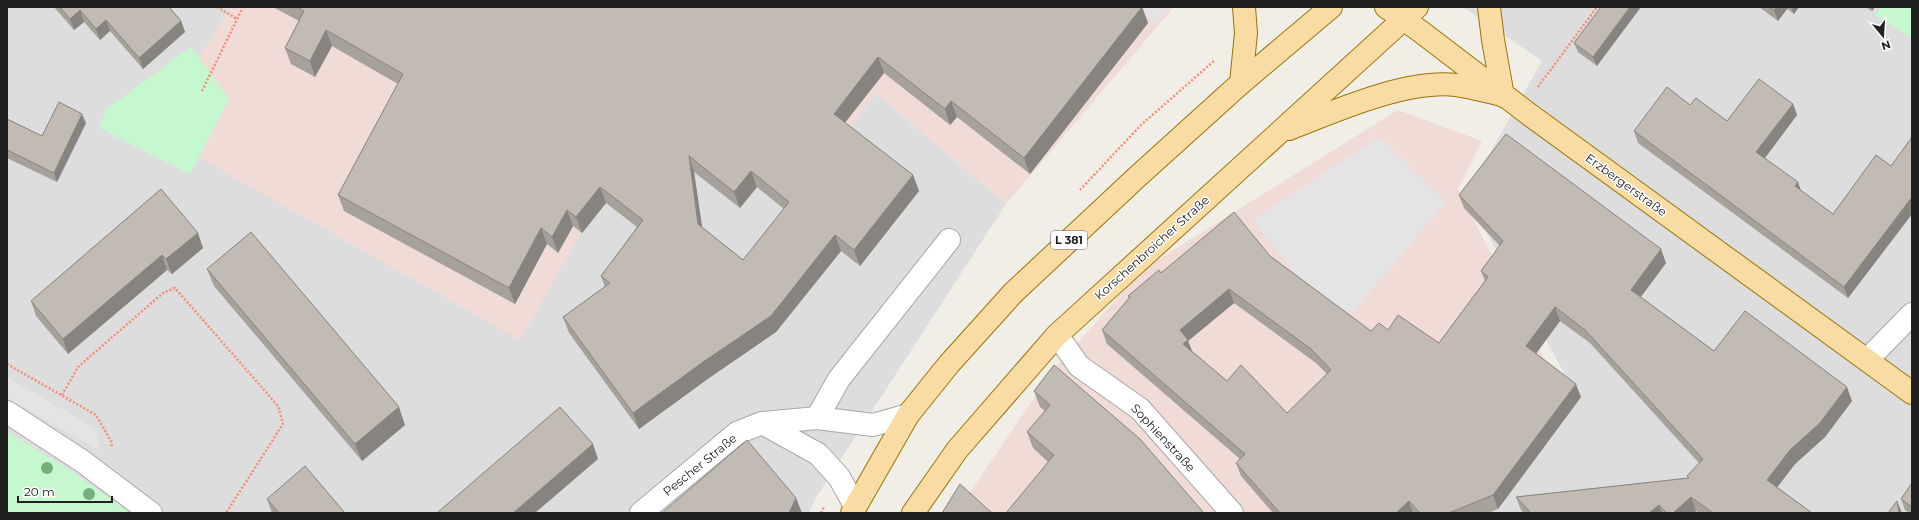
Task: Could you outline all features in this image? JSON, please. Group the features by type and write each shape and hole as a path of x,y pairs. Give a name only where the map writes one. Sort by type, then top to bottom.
{"main road":[{"path":"1241,83 1246,33 1244,7"},
{"name":"L 381","path":"854,510 908,415 949,364 1013,293 1137,177 1241,83 1331,7"},
{"name":"Erzbergerstraße","path":"1386,7 1411,13 1503,96 1912,393"},
{"path":"1278,133 1369,100 1427,85 1456,85 1503,96 1493,40 1490,7"},
{"name":"Korschenbroicher Straße","path":"913,513 957,450 1057,335 1411,13"}],"street":[{"path":"817,418 839,379 949,240"},
{"path":"1867,360 1912,314"},
{"name":"Sophienstraße","path":"1057,335 1079,366 1140,409 1232,513"},
{"path":"7,412 82,461 151,513"},
{"name":"Pescher Straße","path":"641,513 737,433 762,423 817,418 873,425 908,415"},
{"path":"762,423 818,454 839,477 854,510"}],"path":[{"path":"217,7 237,19"},
{"path":"202,91 243,7"},
{"path":"1522,109 1597,7"},
{"path":"62,395 78,367 163,293 175,288 278,406 283,424 226,513"},
{"path":"7,364 96,415 111,440 118,488"}],"shaded area":[{"path":"7,7 236,7 520,339 678,61 877,94 1006,204 815,499 809,513 7,513"},
{"path":"231,7 1174,7 1006,204 877,94 831,148 678,62 520,340 153,131"},
{"path":"1135,7 1169,7 1157,24"},
{"path":"1463,7 1912,7 1912,513 1477,513 1568,380 1466,195 1542,61"},
{"path":"1398,110 1482,141 1458,189 1558,385 1465,513 956,513 1051,373 1143,269"},
{"path":"1379,137 1446,202 1350,316 1295,273 1252,220"},
{"path":"7,377 96,429 100,451 7,398"}],"green space":[{"path":"1881,7 1912,7 1912,38 1875,15"},
{"path":"191,47 229,99 190,174 99,128 107,109"},
{"path":"7,432 68,469 130,513 7,513"}],"building":[{"path":"60,7 169,7 181,21 139,58 106,20 96,29 80,10 70,19"},
{"path":"297,7 1142,7 1024,158 951,101 945,109 878,57 834,114 913,175 854,250 835,235 771,316 703,362 633,413 563,317 610,283 601,276 643,220 600,187 576,217 567,210 552,237 541,228 509,288 338,195 403,74 326,30 310,61 285,48 304,11","holes":["689,156 734,192 751,171 789,202 743,260 698,224"]},
{"path":"1601,7 1630,7 1593,57 1574,43"},
{"path":"1769,7 1776,7 1774,10"},
{"path":"1759,79 1793,104 1756,152 1798,182 1795,186 1833,214 1876,155 1891,166 1912,137 1912,197 1844,287 1634,131 1667,87 1690,105 1696,98 1727,121"},
{"path":"59,102 82,114 54,173 7,150 7,119 42,136"},
{"path":"1506,134 1661,249 1631,290 1714,351 1745,311 1847,387 1820,423 1790,450 1767,480 1812,513 1713,513 1691,497 1673,513 1667,513 1659,505 1649,513 1531,513 1516,497 1689,478 1687,476 1703,459 1585,330 1555,307 1526,346 1576,384 1493,495 1449,513 1420,513 1409,501 1396,513 1280,513 1236,463 1245,454 1102,330 1130,297 1128,296 1159,270 1161,273 1234,212 1270,256 1371,331 1379,323 1388,330 1398,315 1439,343 1488,277 1481,271 1503,241 1459,195","holes":["1229,289 1311,349 1331,370 1287,413 1241,365 1227,381 1183,344 1188,340 1180,330"]},
{"path":"161,189 198,233 166,259 162,255 63,339 31,301"},
{"path":"251,232 399,407 355,444 207,269"},
{"path":"1054,365 1140,439 1204,513 1006,513 1054,455 1027,432 1050,405 1034,391"},
{"path":"560,407 593,444 513,513 437,513"},
{"path":"747,440 796,498 789,513 662,513"},
{"path":"305,466 345,513 279,513 267,499"},
{"path":"1912,483 1912,507 1901,499"},
{"path":"960,484 992,513 942,513"},
{"path":"1897,501 1899,513 1888,513"}]}
